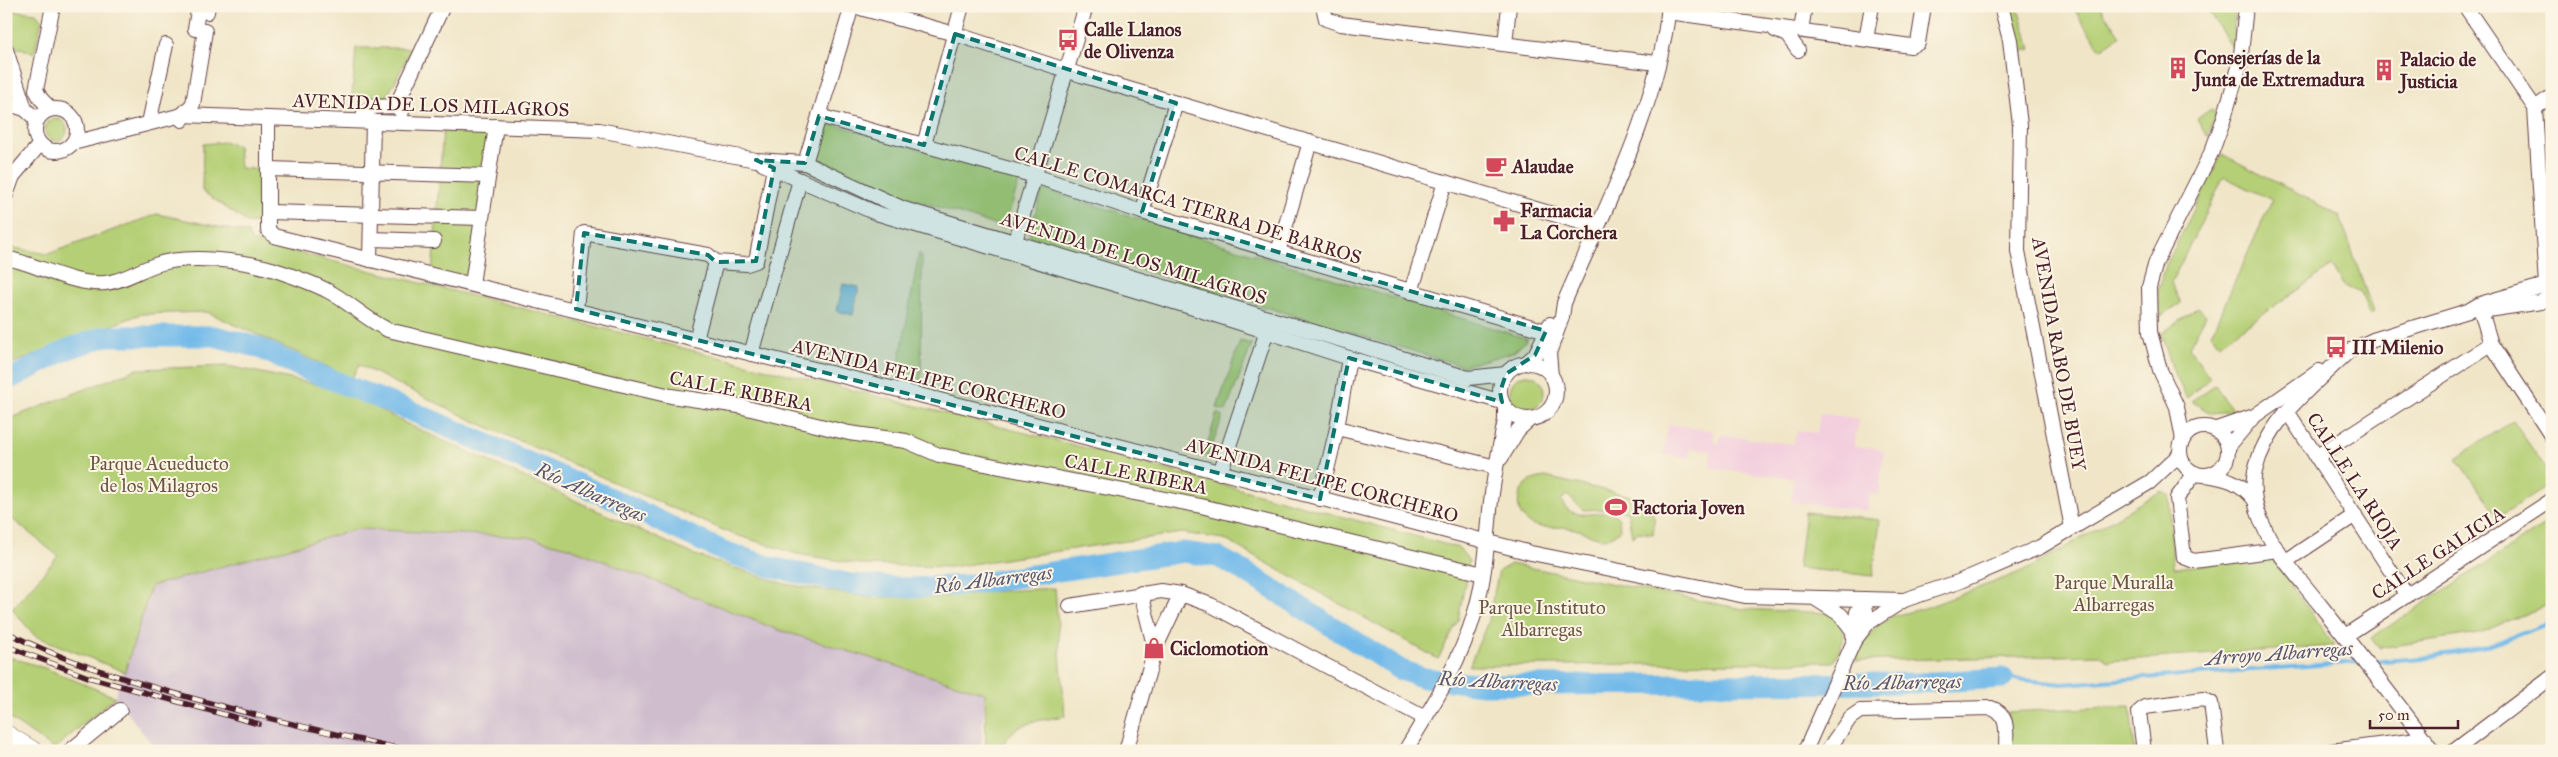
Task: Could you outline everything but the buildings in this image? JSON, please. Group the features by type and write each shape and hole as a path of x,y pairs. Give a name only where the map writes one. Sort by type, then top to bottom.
{"main road":[{"path":"6,734 34,751"}],"street":[{"path":"396,106 443,6"},
{"path":"805,163 852,6 955,34 1067,71 1597,227"},
{"path":"924,145 962,6"},
{"path":"1015,242 1086,6"},
{"path":"1323,6 1326,19 1332,22 1657,63"},
{"path":"1505,44 1509,6"},
{"path":"1802,30 1805,6"},
{"path":"1866,39 1872,6"},
{"path":"1406,751 1463,645 1475,612 1489,542 1496,467 1505,420 1500,392 1506,374 1513,368 1526,363 1535,355 1554,316 1564,303 1643,115 1657,63 1668,9 1767,26 1911,46 1918,43 1924,6"},
{"name":"AVENIDA RABO DE BUEY","path":"2001,6 2010,40 2020,125 2018,251 2072,528"},
{"path":"2246,6 2240,64 2223,121 2212,151 2156,262 2149,287 2150,332 2160,370 2177,407 2183,440 2180,454 2196,472 2234,481 2254,494"},
{"path":"2465,6 2535,108 2550,289"},
{"path":"182,119 193,104 205,31 195,29 198,12 208,9"},
{"path":"51,109 40,99 36,90 53,10"},
{"path":"1767,26 1787,35 1798,50"},
{"path":"149,123 166,45"},
{"path":"6,50 25,109"},
{"path":"6,90 13,84 15,75"},
{"path":"2535,108 2552,96"},
{"path":"6,103 25,109 37,120"},
{"path":"1142,212 1176,103"},
{"path":"370,260 372,174 368,121 364,112 372,107 396,106"},
{"path":"396,106 406,122"},
{"path":"75,120 77,134 73,143 68,147 56,151 40,144 35,132 37,120 40,115 51,109 62,109 75,120 105,134"},
{"name":"CALLE COMARCA TIERRA DE BARROS","path":"819,116 1035,176 1142,212 1546,331"},
{"name":"AVENIDA FELIPE CORCHERO","path":"268,118 268,230 274,236 974,409 1489,542 1745,596 1904,600 2015,559 2150,482 2180,454"},
{"name":"AVENIDA DE LOS MILAGROS","path":"73,143 149,123 182,119 268,118 599,130 756,160 805,163 904,209 1468,378 1506,374"},
{"path":"472,284 496,126"},
{"path":"1278,252 1310,142"},
{"path":"6,196 13,176 40,144"},
{"name":"AVENIDA DE LOS MILAGROS","path":"756,160 876,213 1503,404"},
{"path":"576,310 584,233 708,255 716,262 747,264 756,261 774,168"},
{"path":"269,169 372,174 488,176"},
{"path":"750,354 800,180"},
{"path":"1411,292 1445,182"},
{"path":"269,212 482,218"},
{"path":"370,238 434,242"},
{"name":"CALLE RIBERA","path":"6,258 84,282 104,283 126,279 153,265 176,259 212,259 273,270 328,291 368,320 388,330 671,396 739,406 849,433 906,441 939,455 1201,506 1483,574"},
{"path":"696,340 716,262"},
{"path":"2196,472 2218,471 2227,453 2253,417 2350,350 2475,311 2509,308 2518,300 2539,295 2550,289"},
{"path":"2475,311 2480,304 2550,289"},
{"path":"1496,467 1518,430 1530,419 1548,411 1553,403 1556,394 1551,376 1549,353 1562,317 1564,303"},
{"path":"2475,311 2491,344 2552,437"},
{"path":"1220,473 1267,331"},
{"path":"2316,456 2491,344"},
{"path":"2350,350 2287,411 2263,448 2255,471 2254,494 2262,524 2282,555 2429,745"},
{"path":"1320,499 1337,428 1350,358"},
{"path":"1526,363 1544,368 1551,376"},
{"path":"1503,404 1520,418 1530,419"},
{"path":"2177,407 2188,418 2210,428 2227,453 2233,470 2254,494"},
{"name":"CALLE LA RIOJA","path":"2287,411 2407,596"},
{"path":"2183,440 2195,429 2210,428 2253,417"},
{"path":"1337,428 1496,467"},
{"path":"2196,472 2177,498 2184,557 2194,560 2282,555 2355,516"},
{"name":"AVENIDA FELIPE CORCHERO","path":"2150,482 2196,472"},
{"name":"CALLE GALICIA","path":"2346,637 2552,500"},
{"path":"1070,606 1141,593 1162,591 1181,594 1211,605 1425,718"},
{"path":"1141,593 1155,649"},
{"path":"1126,751 1155,649 1181,594"},
{"path":"1813,598 1840,615 1854,636"},
{"path":"1864,599 1868,623"},
{"path":"1805,751 1854,636 1857,612 1864,599"},
{"path":"1854,636 1868,623 1904,600"},
{"path":"2454,751 2552,677"},
{"path":"2144,751 2139,712 2145,707 2203,699 2211,703 2217,751"},
{"path":"1828,751 1850,718 1860,711 1991,708 1999,710 2006,719 2006,751"},
{"path":"70,751 120,710"},
{"path":"2330,751 2429,745"}],"highlighted area":[{"path":"955,34 1176,103 1142,212 1546,331 1535,355 1506,374 1500,392 1502,402 1349,358 1320,499 576,309 584,233 708,255 716,262 756,261 774,168 756,160 805,163 819,116 924,145"}],"shaded area":[{"path":"1820,413 1859,419 1854,447 1870,447 1884,451 1879,495 1869,493 1867,511 1791,502 1793,478 1710,468 1711,450 1690,448 1689,458 1663,455 1668,424 1713,431 1714,442 1719,443 1720,435 1793,444 1798,430 1817,433"},
{"path":"358,529 528,537 568,547 776,629 985,693 981,751 157,751 115,697 151,586"}],"green space":[{"path":"2009,6 2017,6 2031,49 2019,52"},
{"path":"2072,6 2099,6 2120,36 2100,49"},
{"path":"2205,6 2235,6 2233,49"},
{"path":"9,10 36,13 42,20 34,54 21,48 16,49 6,17"},
{"path":"356,48 412,48 387,97 352,96"},
{"path":"2211,109 2216,112 2208,137 2197,119"},
{"path":"52,119 60,119 67,126 67,134 60,141 52,141 45,134 45,126"},
{"path":"826,122 1020,179 1004,228 868,185 815,158"},
{"path":"443,131 498,134 472,284 432,274"},
{"path":"226,142 238,146 240,168 263,170 265,224 248,223 202,191 203,144"},
{"path":"2222,154 2340,216 2373,312 2369,314 2361,293 2343,285 2332,266 2219,344 2211,334 2272,200 2224,177 2171,283 2181,303 2156,319 2158,292 2166,265"},
{"path":"1043,189 1528,339 1514,352 1463,366 1031,237 1029,233"},
{"path":"157,214 248,233 251,241 1102,452 1459,548 1469,561 1458,621 1438,659 1224,539 1181,533 951,567 866,565 797,554 730,533 476,422 359,365 352,378 207,312 141,314 6,366 6,260 9,247 48,254"},
{"path":"919,253 922,257 921,381 897,375"},
{"path":"2198,307 2206,315 2189,347 2210,378 2187,398 2174,373 2161,334"},
{"path":"1240,341 1252,344 1226,411 1217,408"},
{"name":"Parque Acueducto de los Milagros","path":"228,366 343,390 405,423 695,555 785,584 873,598 1055,588 1065,716 1027,724 1011,734 1005,741 1001,751 986,750 985,693 776,629 568,547 528,537 358,529 151,586 125,672 35,636 12,609 58,556 6,514 6,420 137,369"},
{"path":"1527,375 1534,376 1539,380 1543,385 1543,399 1539,404 1534,408 1527,409 1520,408 1515,404 1511,399 1510,392 1511,385 1515,380 1520,376"},
{"path":"2215,385 2233,411 2211,413 2191,401"},
{"path":"1217,413 1223,416 1208,457 1204,455"},
{"path":"2513,421 2552,477 2552,483 2498,517 2456,458"},
{"name":"Factoria Joven","path":"1545,477 1641,498 1649,506 1653,514 1653,534 1638,532 1632,537 1628,512 1607,509 1583,510 1567,495 1561,500 1570,511 1583,514 1613,512 1619,519 1620,529 1612,537 1604,538 1595,537 1570,528 1533,525 1522,516 1518,504 1519,498 1521,491 1530,481"},
{"name":"Parque Muralla Albarregas","path":"2161,491 2169,495 2173,568 2269,558 2275,562 2334,646 2108,661 2099,655 1855,661 1864,641 1877,626 1893,616 1928,607 2028,569"},
{"path":"1805,512 1880,520 1873,576 1798,568"},
{"path":"2552,520 2552,603 2479,633 2379,648 2371,638"},
{"name":"Parque Instituto Albarregas","path":"1511,564 1743,609 1831,613 1843,622 1843,641 1834,662 1469,666 1487,624 1499,571"},
{"path":"6,656 45,668 115,697 54,749 6,716"},
{"path":"2130,706 2135,751 2010,751 2008,712"}],"water":[{"path":"843,284 859,287 853,315 837,311"}],"waterway":[{"name":"Río Albarregas","path":"6,381 68,349 106,336 214,336 257,347 307,370 411,411 615,500 723,551 771,567 851,584 910,588 967,585 1183,552 1218,557 1244,571 1401,670 1424,678 1483,685 1917,683 2003,678"},
{"name":"Arroyo Albarregas","path":"2370,662 2422,658 2486,647 2552,622"},
{"name":"Arroyo Albarregas","path":"2003,678 2063,684 2360,662"}],"railway":[{"path":"6,632 66,659 149,686 260,716 410,751"},
{"path":"6,646 88,677 259,724"}],"place":[{"name":"Calle Llanos de Olivenza","path":"1068,40"},
{"name":"Consejerías de la Junta de Extremadura","path":"2178,68"},
{"name":"Palacio de Justicia","path":"2384,70"},
{"name":"Alaudae","path":"1496,166"},
{"name":"Farmacia La Corchera","path":"1504,221"},
{"name":"III Milenio","path":"2336,347"},
{"name":"Factoria Joven","path":"1616,507"},
{"name":"Ciclomotion","path":"1154,648"}]}
